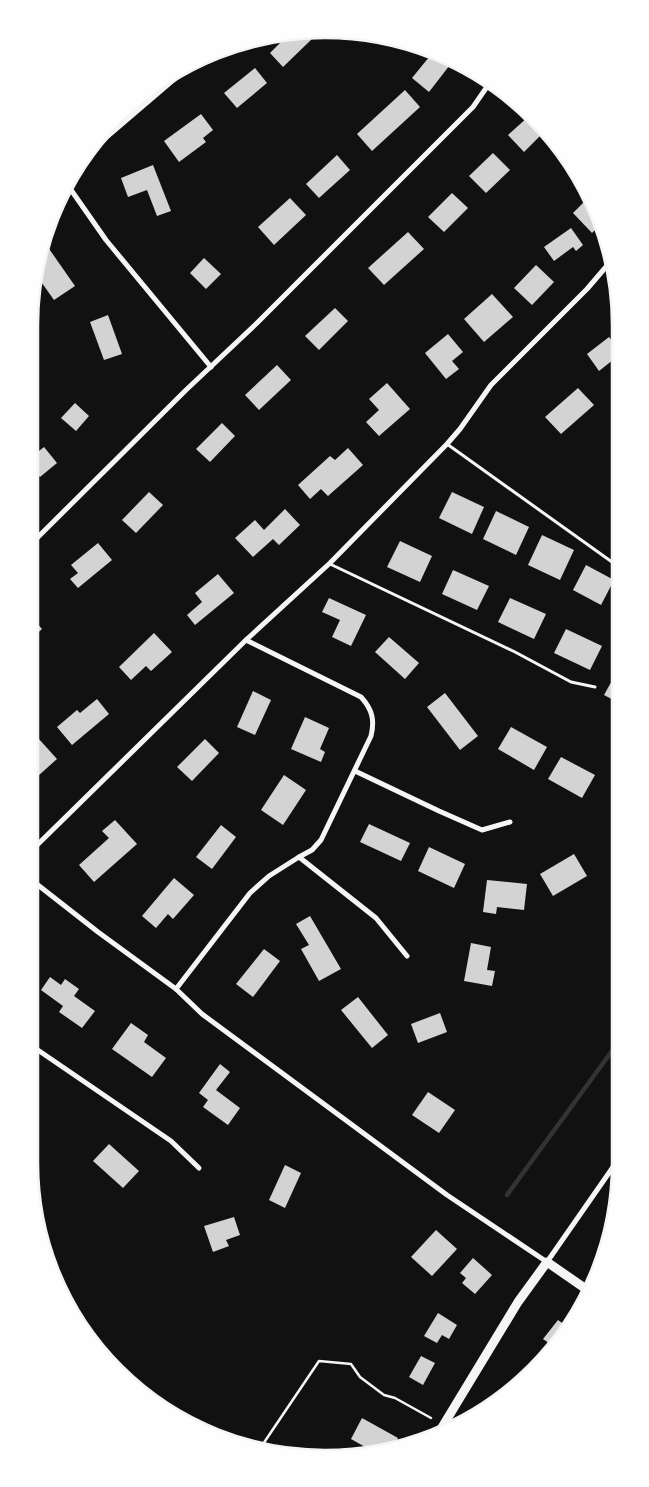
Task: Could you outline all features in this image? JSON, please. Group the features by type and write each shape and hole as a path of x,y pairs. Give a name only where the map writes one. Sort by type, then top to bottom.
{"street":[{"path":"109,135 172,81"},
{"path":"37,538 474,107 487,88"},
{"path":"71,190 106,240 211,366"},
{"path":"37,845 246,640 330,563 447,444 491,385 580,296 606,267"},
{"path":"176,989 250,893 269,876 312,850 321,840 355,771 374,726 373,715 362,697 246,640"},
{"path":"355,771 482,830 510,822"},
{"path":"300,857 376,918 407,956"},
{"path":"37,884 176,989 202,1014 447,1194 583,1287"},
{"path":"37,1049 172,1141 199,1168"},
{"path":"445,1423 518,1302 612,1169"}],"lane":[{"path":"447,444 612,562"},
{"path":"330,563 515,652 572,682 595,687"}],"path":[{"path":"264,1443 319,1362 351,1364 360,1377 384,1395 395,1398 431,1418"}],"building":[{"path":"313,38 283,67 270,53 282,41"},
{"path":"429,57 449,66 429,92 412,78"},
{"path":"255,68 267,83 237,108 224,93"},
{"path":"405,90 420,107 372,151 357,134"},
{"path":"201,114 213,130 203,138 206,142 179,162 164,141"},
{"path":"525,120 540,136 524,152 508,135"},
{"path":"493,153 510,170 486,193 469,176"},
{"path":"337,155 350,170 319,198 306,184"},
{"path":"153,165 171,211 157,216 147,190 128,197 121,178"},
{"path":"452,193 468,208 444,232 428,217"},
{"path":"290,198 306,215 274,245 258,227"},
{"path":"584,202 595,230 592,233 573,213"},
{"path":"571,228 583,245 576,251 573,247 554,261 544,247"},
{"path":"408,232 424,249 384,285 368,268"},
{"path":"48,247 75,286 54,300 41,282"},
{"path":"204,258 221,274 206,289 190,273"},
{"path":"536,265 554,282 532,305 514,288"},
{"path":"492,294 513,317 484,342 464,319"},
{"path":"335,308 348,321 319,350 305,336"},
{"path":"108,315 122,354 104,360 90,322"},
{"path":"448,334 463,352 452,361 459,369 446,379 425,353"},
{"path":"609,337 612,341 612,361 599,371 587,354"},
{"path":"277,365 291,380 259,410 245,395"},
{"path":"387,383 410,409 379,436 366,422 379,410 369,399"},
{"path":"578,388 594,405 561,434 545,417"},
{"path":"75,403 89,416 76,431 61,418"},
{"path":"222,423 235,436 210,462 196,449"},
{"path":"44,447 57,463 40,477 37,473 37,453"},
{"path":"348,448 363,465 328,496 321,489 310,499 298,485 330,456 335,460"},
{"path":"149,492 163,505 136,533 122,520"},
{"path":"452,492 484,507 472,534 439,518"},
{"path":"285,509 300,525 279,545 273,539 253,557 235,538 255,520 264,530"},
{"path":"496,511 529,527 516,555 483,539"},
{"path":"542,535 574,550 560,580 528,565"},
{"path":"400,541 432,556 420,582 387,567"},
{"path":"98,543 112,560 78,588 70,579 78,573 71,565"},
{"path":"586,565 612,579 612,584 601,605 573,590"},
{"path":"453,570 489,586 477,610 442,594"},
{"path":"218,574 234,593 195,625 187,615 202,602 195,593"},
{"path":"329,598 366,615 351,646 332,637 340,620 322,612"},
{"path":"510,598 546,614 534,639 498,622"},
{"path":"37,623 42,629 37,634"},
{"path":"566,629 602,646 590,670 554,653"},
{"path":"154,633 172,652 151,671 146,666 131,680 119,667"},
{"path":"389,637 419,663 405,679 375,652"},
{"path":"612,681 612,699 604,695"},
{"path":"253,691 271,700 255,735 237,727"},
{"path":"445,693 478,736 460,750 427,707"},
{"path":"97,699 109,714 72,745 57,727 77,710 80,713"},
{"path":"305,717 329,728 320,749 325,752 321,762 291,749"},
{"path":"511,727 547,747 534,770 498,749"},
{"path":"37,739 57,759 37,777"},
{"path":"205,739 219,753 192,781 177,767"},
{"path":"561,757 595,775 582,798 548,779"},
{"path":"284,775 306,790 283,825 261,810"},
{"path":"115,820 137,844 94,882 79,865 109,838 102,831"},
{"path":"369,824 410,843 401,861 360,842"},
{"path":"221,825 236,837 212,869 196,857"},
{"path":"429,847 465,864 454,888 418,871"},
{"path":"574,854 587,876 553,896 540,874"},
{"path":"174,878 194,895 173,919 168,914 156,928 142,916"},
{"path":"487,880 527,884 524,910 497,907 496,914 483,912"},
{"path":"310,916 341,969 319,981 301,949 309,945 296,924"},
{"path":"471,943 491,947 487,970 495,971 492,986 464,981"},
{"path":"264,949 280,961 253,997 236,984"},
{"path":"50,977 61,985 65,979 79,989 74,996 95,1011 82,1028 59,1012 63,1006 41,990"},
{"path":"358,997 388,1035 372,1048 341,1010"},
{"path":"440,1013 447,1032 418,1043 411,1024"},
{"path":"131,1023 148,1035 144,1042 166,1058 152,1077 112,1049"},
{"path":"220,1064 230,1072 216,1090 240,1108 228,1125 203,1107 208,1100 199,1093"},
{"path":"428,1092 455,1110 439,1133 412,1115"},
{"path":"109,1144 139,1171 123,1188 93,1161"},
{"path":"285,1165 301,1173 285,1208 269,1200"},
{"path":"234,1217 240,1235 226,1240 229,1246 213,1252 204,1226"},
{"path":"436,1230 457,1249 432,1276 411,1257"},
{"path":"473,1258 492,1275 475,1294 462,1283 466,1278 460,1273"},
{"path":"438,1313 457,1325 449,1339 442,1335 437,1343 424,1336"},
{"path":"558,1320 562,1323 548,1342 543,1339"},
{"path":"421,1356 435,1363 423,1385 409,1377"},
{"path":"362,1418 398,1438 397,1440 364,1447 351,1439"}],"waterway":[{"path":"507,1195 612,1051"}]}
